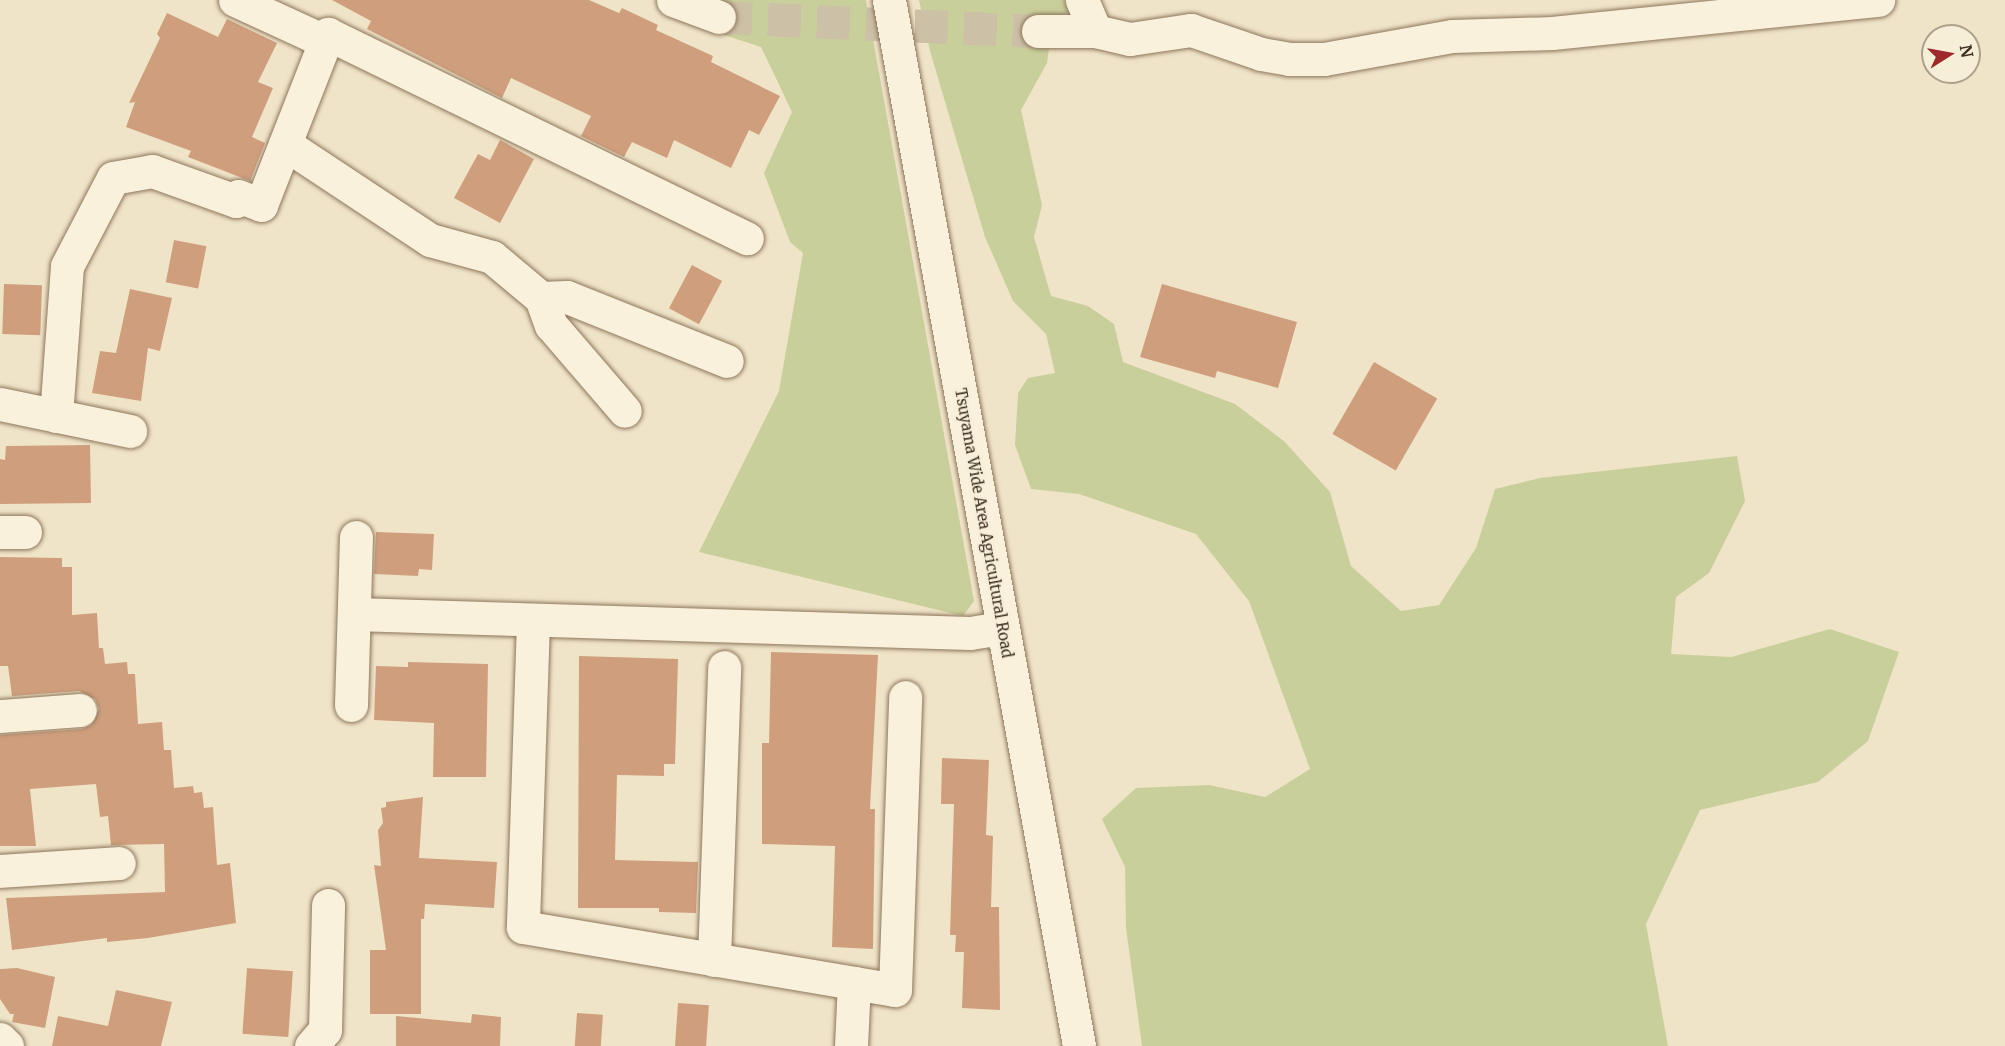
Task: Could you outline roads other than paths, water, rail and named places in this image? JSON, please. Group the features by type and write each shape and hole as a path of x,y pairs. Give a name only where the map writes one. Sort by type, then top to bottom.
{"street":[{"path":"235,0 283,10 324,41"},
{"name":"Tsuyama Wide Area Agricultural Road","path":"889,0 1079,1046"},
{"path":"1082,0 1095,31"},
{"path":"1038,31 1095,31 1130,39 1191,30 1261,54 1289,59 1324,59 1452,36 1552,33 1878,0"},
{"path":"56,416 67,266 112,178 152,171 236,201 238,196 261,205 328,34 747,238"},
{"path":"285,144 430,240 492,257 541,298 551,325 625,411"},
{"path":"541,298 567,297 727,361"},
{"path":"0,404 130,431"},
{"path":"351,705 356,537"},
{"path":"354,614 970,633 1003,628"},
{"path":"533,621 523,927 895,990 905,697"},
{"path":"714,960 724,667"},
{"path":"0,716 80,710"},
{"path":"0,871 119,863"},
{"path":"311,1046 325,1030 328,905"},
{"path":"851,1046 854,983"},
{"path":"0,1039 7,1046"}],"tunnel":[{"path":"719,17 1038,31"}]}
